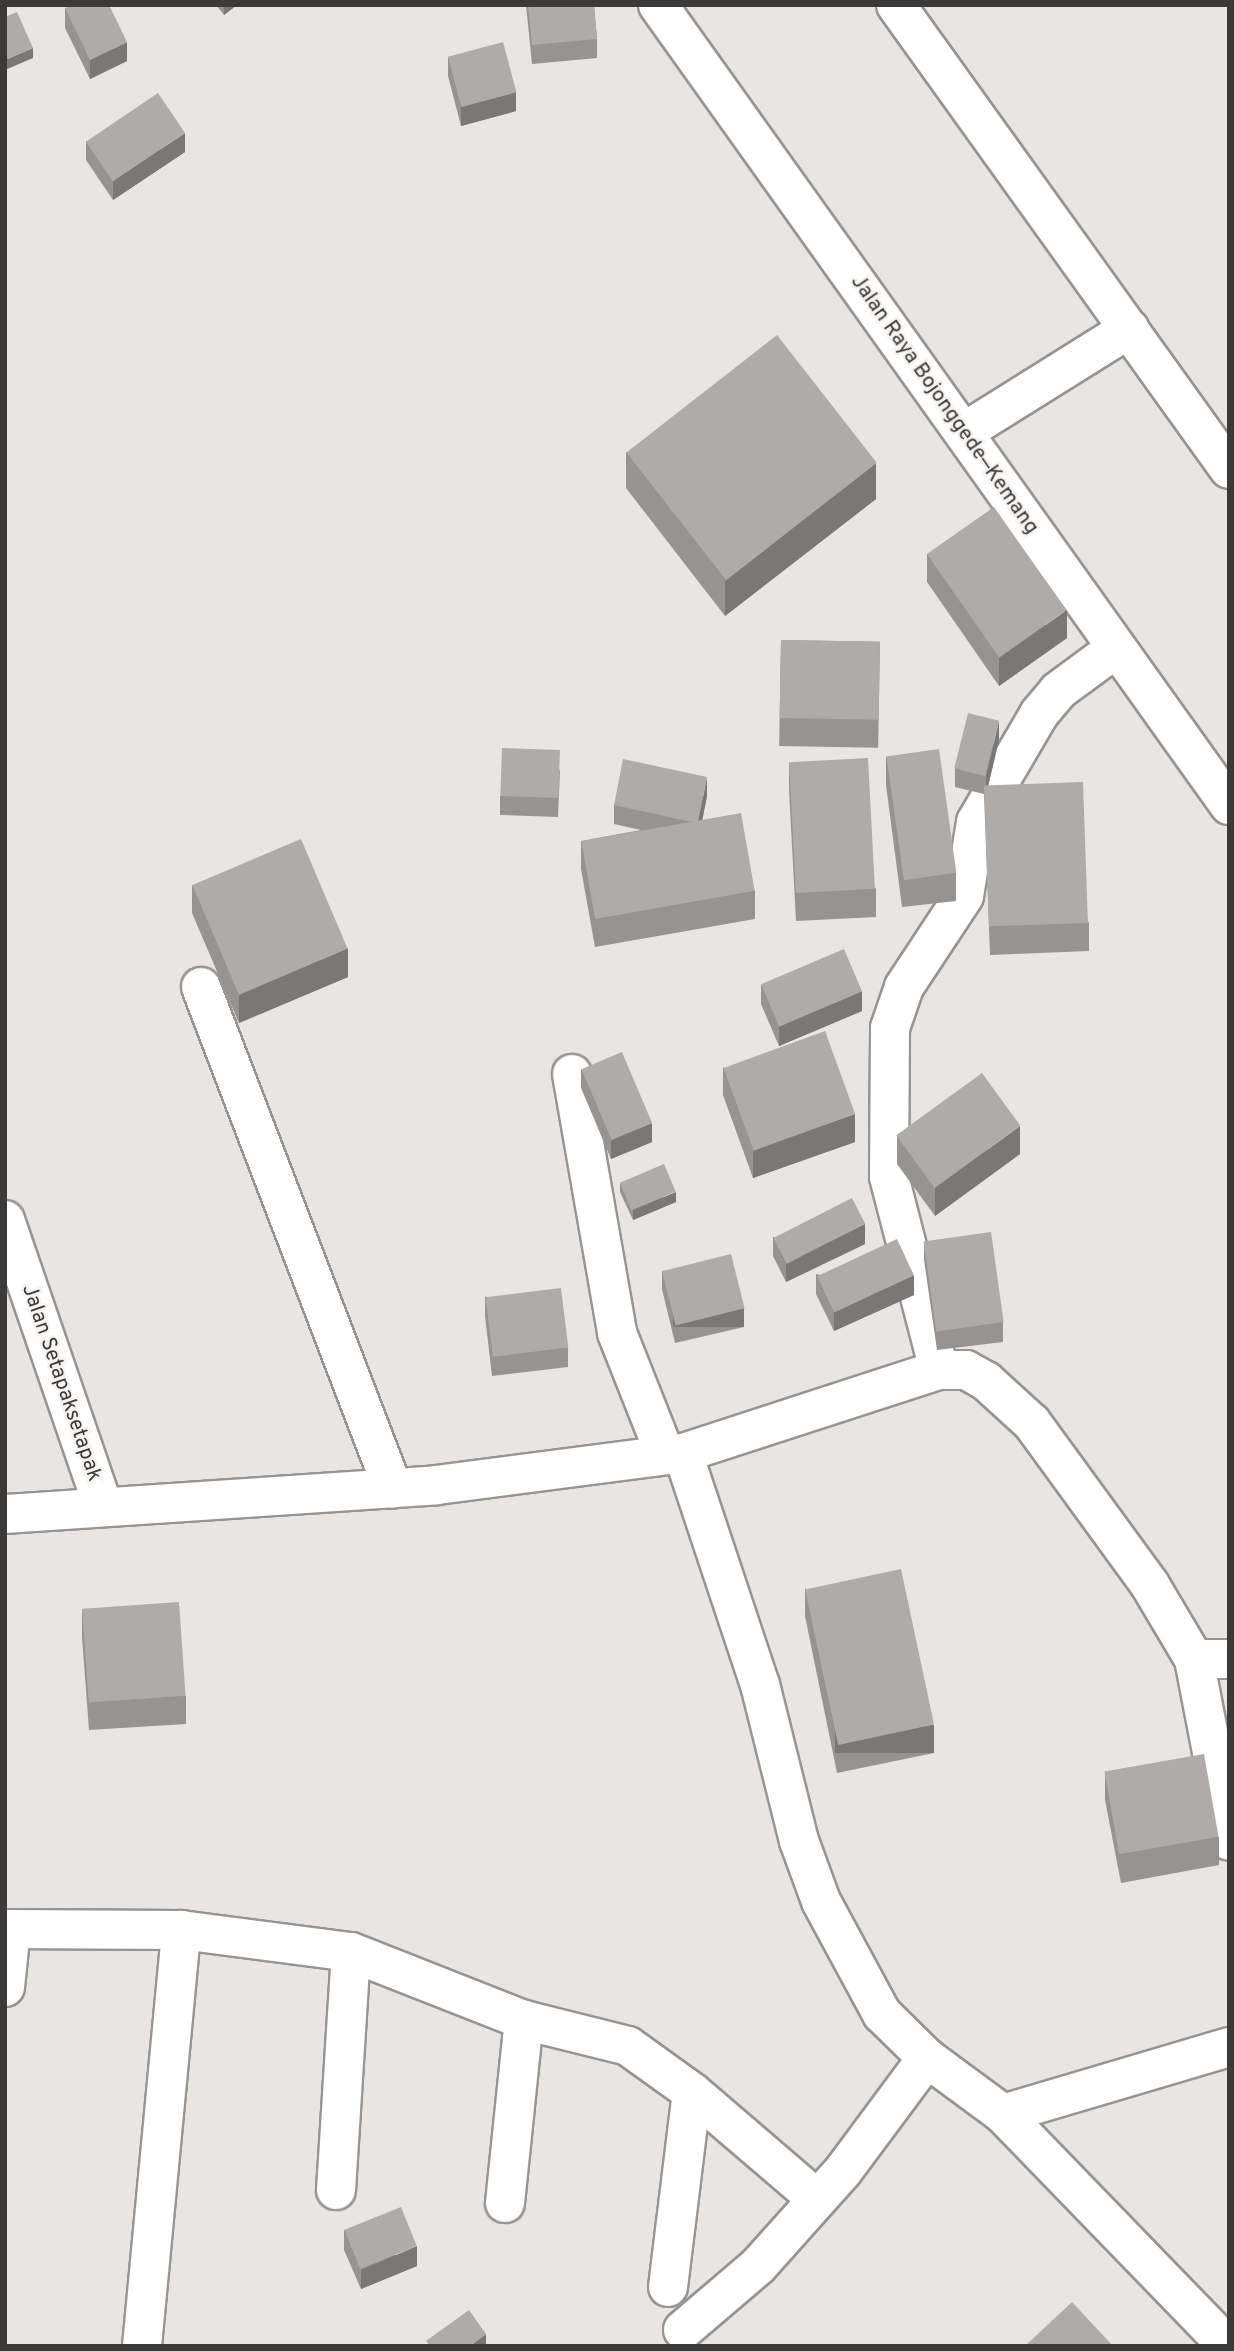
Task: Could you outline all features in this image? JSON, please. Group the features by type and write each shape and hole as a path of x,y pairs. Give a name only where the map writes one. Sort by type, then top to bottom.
{"main road":[{"name":"Jalan Raya Bojonggede—Kemang","path":"658,5 964,432 1115,649 1229,805"},
{"path":"896,5 1229,469"},
{"path":"964,432 1129,329"},
{"path":"939,1370 889,1176 890,1027 904,987 964,896 976,822 1039,714 1058,691 1115,649"},
{"path":"201,987 393,1489"},
{"path":"572,1074 617,1333 674,1453 760,1685 799,1841 821,1901 882,2014 927,2057 1003,2114 1228,2346"},
{"name":"Jalan Setapaksetapak","path":"5,1220 103,1506"},
{"path":"5,1514 393,1489 674,1453 939,1370 966,1370 986,1381 1032,1423 1150,1585 1211,1659 1229,1841"},
{"path":"5,1987 8,1929 181,1930 351,1952 524,2020 628,2046 692,2092 817,2199"},
{"path":"142,2346 181,1930"},
{"path":"335,2190 351,1952"},
{"path":"505,2203 524,2020"},
{"path":"1003,2114 1229,2047"},
{"path":"683,2330 758,2266 817,2199 927,2057"},
{"path":"668,2287 692,2092"}],"building":[{"path":"72,5 109,5 127,42 90,60 65,8"},
{"path":"528,5 594,5 597,39 532,45"},
{"path":"17,12 33,48 5,60 5,17"},
{"path":"503,42 516,92 461,107 448,57"},
{"path":"158,93 185,133 113,181 86,142"},
{"path":"777,335 877,463 726,580 626,453"},
{"path":"994,507 1066,610 999,657 927,554"},
{"path":"781,640 880,642 879,720 780,718"},
{"path":"968,713 999,721 985,776 954,768"},
{"path":"502,748 560,750 558,798 500,796"},
{"path":"939,749 956,873 904,880 887,756"},
{"path":"868,758 875,889 796,893 789,762"},
{"path":"623,759 707,777 698,821 692,822 614,805"},
{"path":"1083,782 1088,923 989,926 984,785"},
{"path":"741,813 755,891 595,919 581,841"},
{"path":"301,839 347,949 239,995 192,885"},
{"path":"844,949 862,991 779,1027 761,984"},
{"path":"825,1031 855,1114 754,1151 724,1068"},
{"path":"622,1052 652,1123 612,1140 581,1069"},
{"path":"982,1073 1020,1126 934,1188 896,1135"},
{"path":"664,1164 676,1192 632,1210 620,1183"},
{"path":"852,1198 865,1224 787,1264 774,1238"},
{"path":"991,1232 1004,1322 936,1332 924,1241"},
{"path":"897,1239 914,1275 834,1312 817,1276"},
{"path":"731,1254 745,1308 676,1326 662,1271"},
{"path":"561,1288 568,1348 493,1357 486,1297"},
{"path":"901,1569 934,1725 838,1745 805,1589"},
{"path":"179,1602 186,1696 89,1703 82,1609"},
{"path":"1204,1754 1219,1837 1119,1854 1105,1772"},
{"path":"401,2207 417,2246 360,2269 344,2230"},
{"path":"1072,2302 1113,2346 1025,2346"},
{"path":"469,2310 486,2334 470,2346 430,2346 426,2341"}]}
